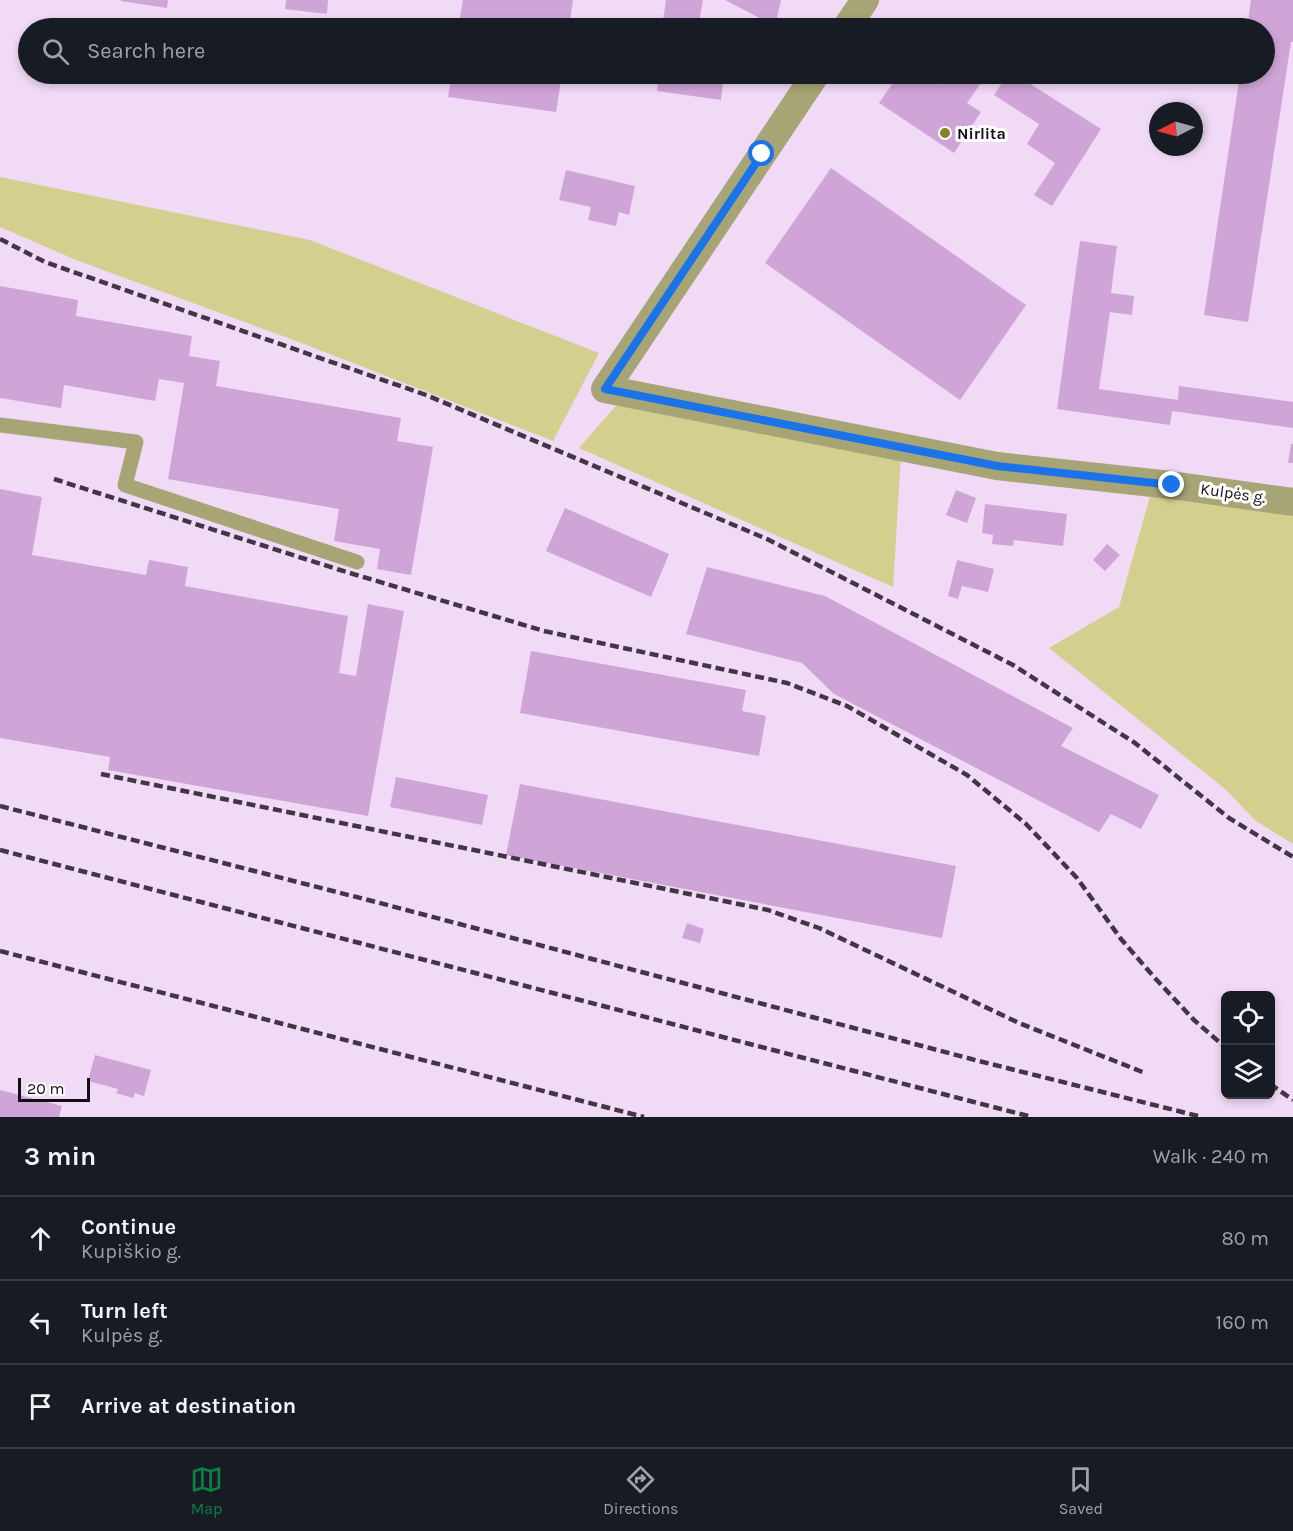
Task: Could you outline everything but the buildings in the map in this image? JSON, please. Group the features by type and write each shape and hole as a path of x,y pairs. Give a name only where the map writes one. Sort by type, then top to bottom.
{"street":[{"path":"853,18 865,0"},
{"name":"Kulpės g.","path":"809,84 605,389 997,466 1172,485 1293,502"}],"lane":[{"path":"0,425 136,442 125,486 357,562"}],"shaded area":[{"path":"0,177 310,240 599,353 553,441 299,342 76,260 0,227"},
{"path":"620,401 901,456 893,587 579,448"},
{"path":"1150,496 1293,502 1293,844 1256,821 1224,788 1049,648 1119,607"}],"railway":[{"path":"0,239 45,262 426,395 767,539 1013,665 1135,743 1229,818 1293,857"},
{"path":"54,479 340,570 544,631 787,683 847,706 967,775 1026,824 1077,878 1121,939 1154,977 1194,1020 1223,1045"},
{"path":"101,774 768,910 819,928 1019,1023 1145,1073"},
{"path":"0,806 1202,1117"},
{"path":"0,850 1032,1117"},
{"path":"0,951 644,1117"},
{"path":"1275,1087 1293,1100"}],"place":[{"name":"Nirlita","path":"945,133"}],"route":[{"path":"762,154 605,389 997,466 1172,485"}]}
